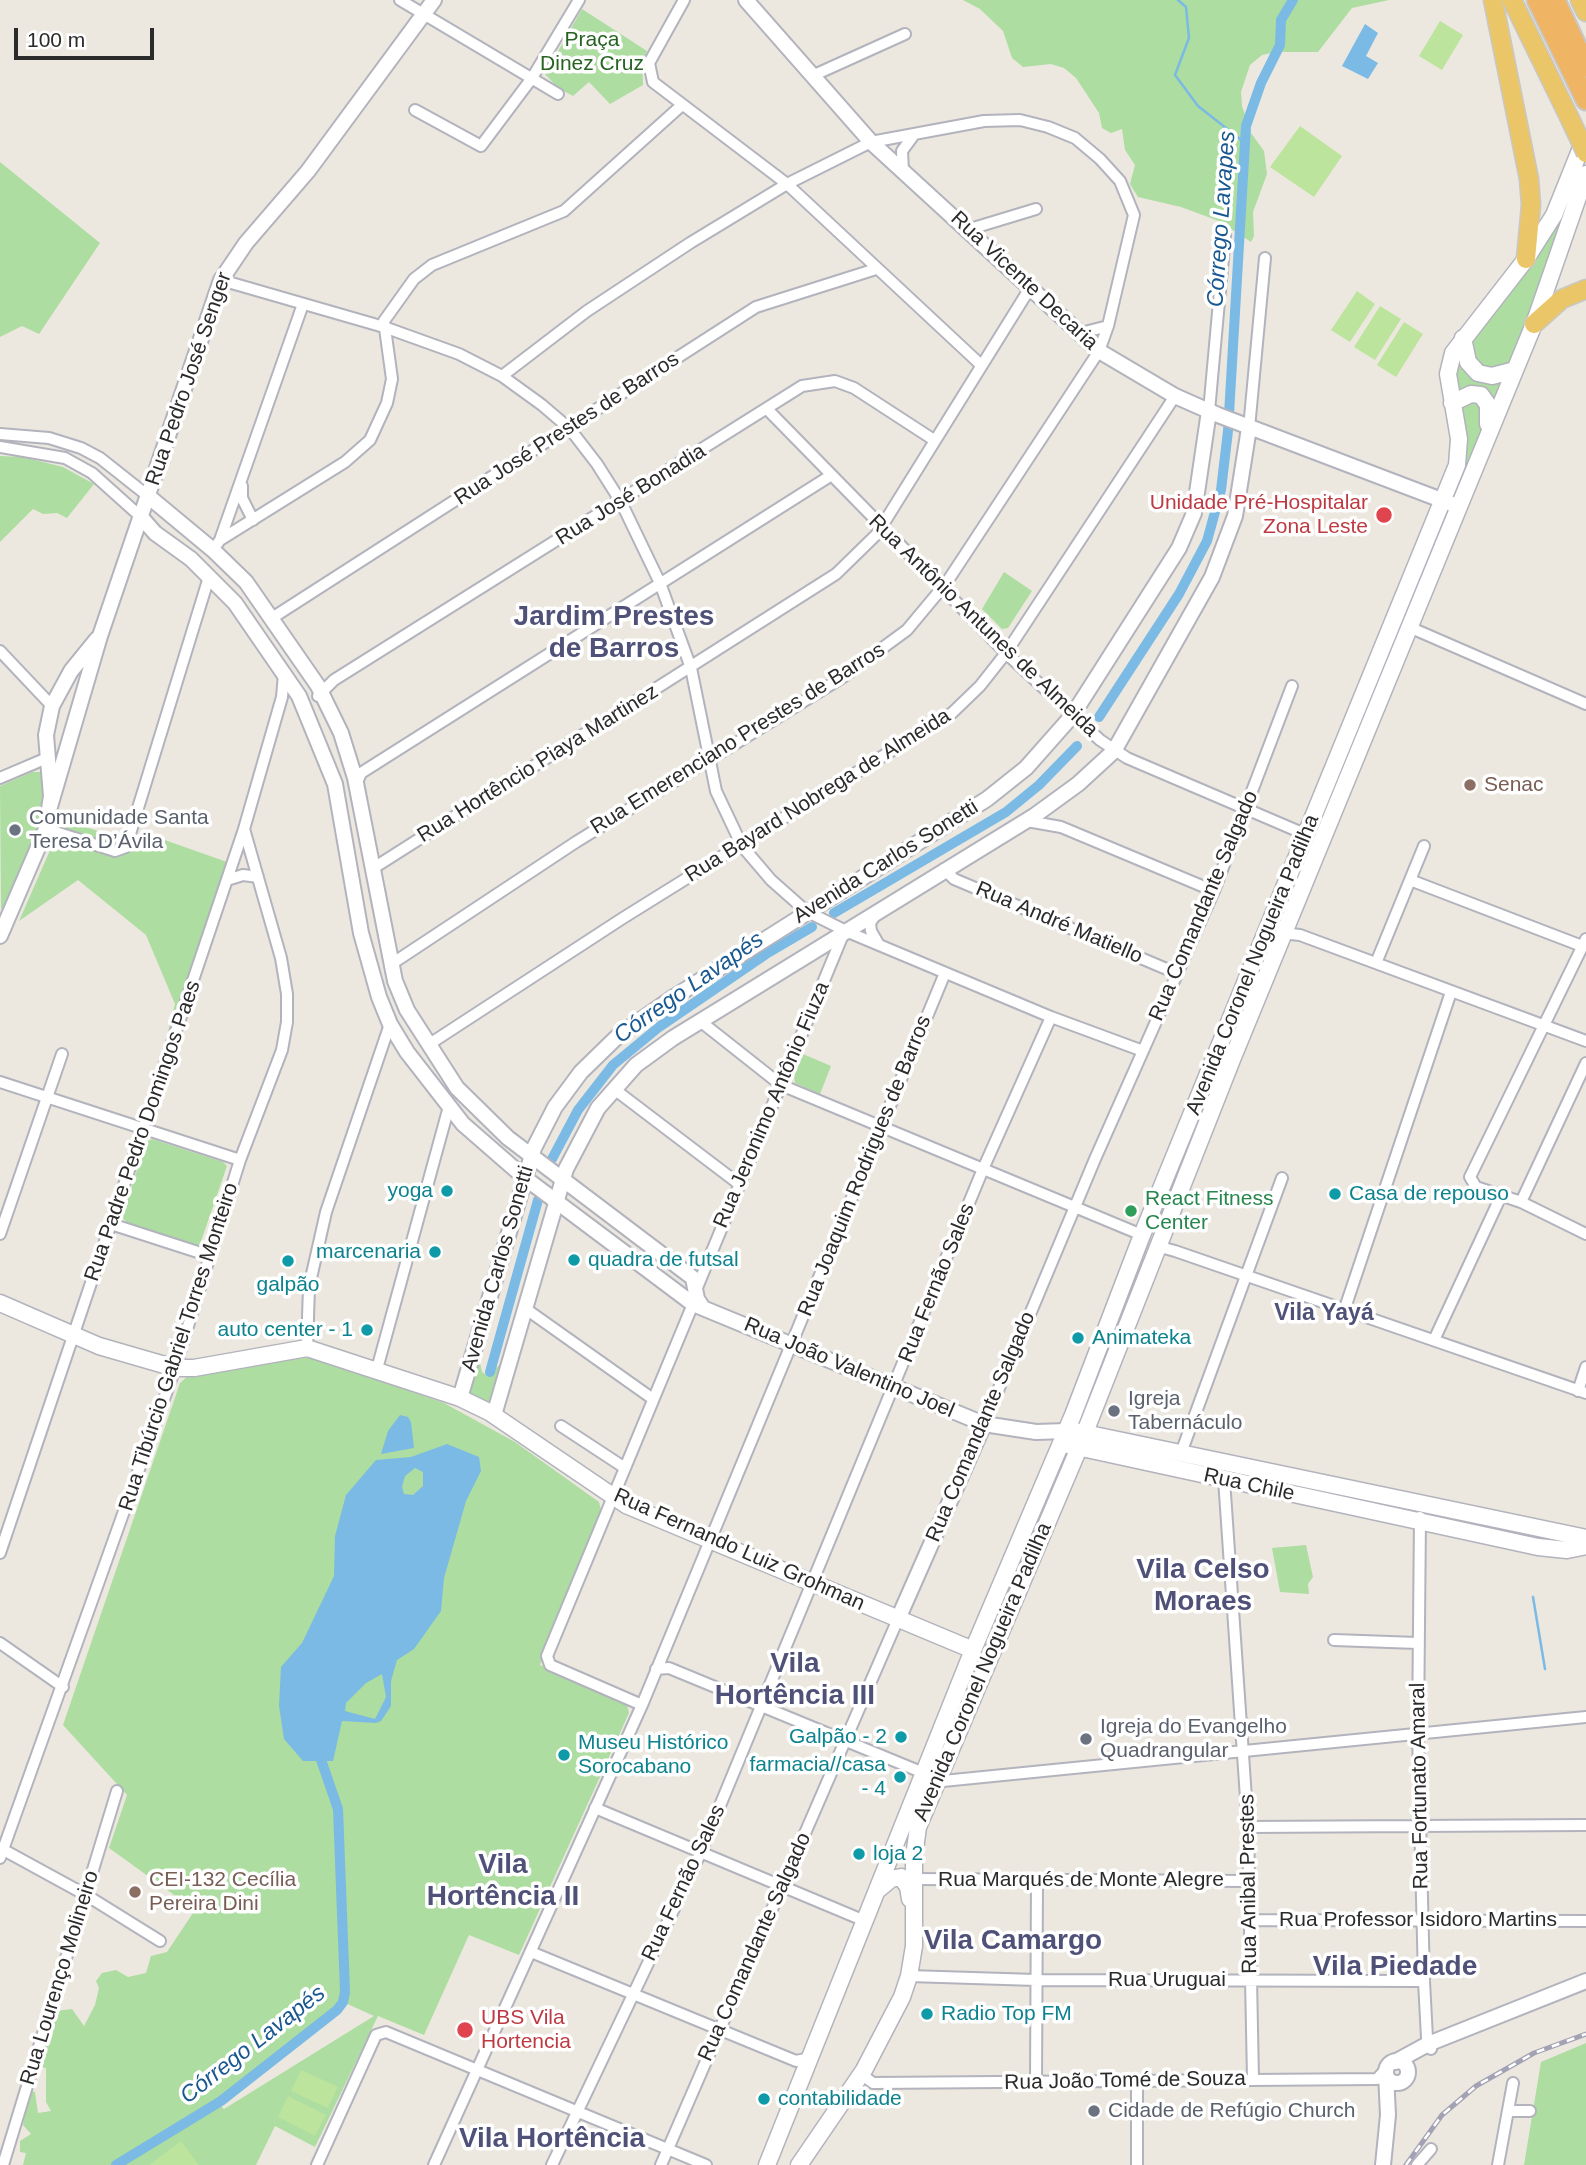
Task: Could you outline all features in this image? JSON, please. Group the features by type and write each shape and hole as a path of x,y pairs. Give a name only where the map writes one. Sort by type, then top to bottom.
{"highway":[{"path":"1493,0 1529,179 1531,205 1526,259"},
{"path":"1512,0 1586,153"},
{"path":"1537,0 1584,79"},
{"path":"1555,0 1584,79"},
{"path":"1580,0 1586,12"},
{"path":"1534,324 1562,299 1586,289"}],"main road":[{"name":"Avenida Coronel Nogueira Padilha","path":"767,2165 865,1921 1081,1441 1283,928 1409,627 1451,503 1460,450 1449,365 1463,338 1526,259 1565,196 1586,135"},
{"name":"Avenida Coronel Nogueira Padilha","path":"908,1878 931,1777 973,1650 1064,1437 1142,1235 1283,928 1307,835 1451,503 1487,434 1515,370 1534,324 1586,174"},
{"path":"1463,338 1468,362 1478,373 1492,376 1515,370"},
{"path":"1452,404 1471,394 1484,397 1489,410 1487,434"},
{"name":"Rua Fernando Luiz Grohman","path":"0,1303 74,1335 175,1368 194,1368 307,1348 377,1368 460,1398 491,1413 613,1497 711,1541 973,1650"},
{"path":"1093,1406 1101,1432 1121,1441"},
{"path":"1064,1437 1081,1441"},
{"name":"Rua Chile","path":"1081,1441 1121,1441 1181,1453 1422,1505 1586,1546"},
{"name":"Rua Chile","path":"1081,1441 1224,1479 1538,1547 1586,1538"},
{"path":"799,2165 864,2070 909,1976 914,1929 908,1878 891,1879 879,1889"}],"street":[{"path":"400,0 558,94"},
{"name":"Rua Pedro José Senger","path":"0,933 46,829 64,750 100,636 221,280 238,253 308,171 435,0"},
{"path":"415,110 481,146 532,79 579,0"},
{"path":"684,0 652,57 649,70 653,82 787,184 980,364"},
{"name":"Rua Vicente Decaria","path":"751,2 871,142 970,229 1077,334 1098,351 1181,398 1214,413 1451,503"},
{"path":"812,76 905,34"},
{"path":"217,545 345,462 370,440 387,403 392,379 384,327 389,311 423,271 564,211 682,105"},
{"name":"Rua Emerenciano Prestes de Barros","path":"390,965 576,842 874,655 907,630 943,587 1098,351 1108,326 1134,215 1120,181 1100,159 1075,138 1048,127 1020,120 984,121 871,142 787,184 637,277 502,376"},
{"path":"903,171 902,151 914,136"},
{"path":"970,229 1036,209"},
{"name":"Avenida Carlos Sonetti","path":"460,1398 531,1155 555,1107 581,1072 618,1036 806,911 987,799 1026,768 1075,719 1188,531 1194,513 1214,413 1225,236"},
{"name":"Avenida Carlos Sonetti","path":"491,1413 526,1309 564,1179 580,1139 614,1089 636,1065 699,1021 845,934 944,869 1053,804 1114,751 1212,577 1235,516 1246,455 1246,426 1265,258"},
{"name":"Rua José Prestes de Barros","path":"272,618 756,307 876,269"},
{"path":"221,280 384,327 458,354 502,376 570,429 621,502 660,583 691,668 716,791 742,846 771,880 806,911 845,934 879,945 1051,1017 1143,1051"},
{"name":"Rua Hortêncio Piaya Martinez","path":"372,869 836,574 881,528 980,364 1030,288"},
{"path":"217,545 303,304"},
{"path":"1077,334 1108,326"},
{"name":"Avenida Carlos Sonetti","path":"1181,398 1199,400 1204,396 1216,352"},
{"name":"Rua José Bonadia","path":"308,691 334,680 802,386 835,382 854,388 934,440"},
{"name":"Rua Bayard Nobrega de Almeida","path":"428,1045 623,918 953,713 981,686 1006,653 1181,398"},
{"name":"Rua Antônio Antunes de Almeida","path":"767,409 1006,653 1100,740 1114,751 1307,835"},
{"path":"0,434 49,438 81,448 100,458 148,496"},
{"path":"1246,455 1254,442 1272,436"},
{"path":"0,447 65,458 92,473 141,517"},
{"path":"246,466 242,498 253,520"},
{"path":"350,780 830,476"},
{"name":"Rua João Valentino Joel","path":"148,496 167,513 217,545 272,618 308,691 350,780 361,933 390,1024 448,1110 525,1178 694,1293 792,1344 984,1424 1064,1437"},
{"path":"133,541 155,533 151,523 154,516 167,513"},
{"name":"Rua João Valentino Joel","path":"141,517 155,533 191,559 235,603 283,671 308,691 341,733 372,869 390,965 407,1010 428,1045 469,1102 531,1155 564,1179 694,1293"},
{"path":"46,829 115,851 126,847 209,577"},
{"path":"200,604 214,596 225,594"},
{"path":"1409,627 1586,704"},
{"name":"Rua Pedro José Senger","path":"49,810 47,751 52,706 71,671 100,636"},
{"path":"0,651 52,706"},
{"path":"71,671 83,673 86,683"},
{"name":"Rua Padre Pedro Domingos Paes","path":"0,1553 228,880 284,691 283,671"},
{"name":"Rua Comandante Salgado","path":"661,2165 984,1424 1176,973 1214,891 1292,686"},
{"name":"Rua Padre Pedro Domingos Paes","path":"279,706 308,691"},
{"path":"0,778 47,751 64,750"},
{"path":"1053,804 1052,816 1061,827"},
{"path":"1026,821 1061,827 1214,891"},
{"name":"Rua Tibúrcio Gabriel Torres Monteiro","path":"1,1852 63,1687 175,1368 240,1160 282,1050 287,1022 281,958 244,829"},
{"path":"1376,963 1424,846"},
{"name":"Rua André Matiello","path":"944,869 954,879 1176,973"},
{"path":"228,880 243,875 258,877"},
{"path":"1410,880 1584,943 1470,1177 1476,1187 1521,1202 1586,1234"},
{"path":"876,914 870,923 871,931 879,945"},
{"path":"1283,928 1586,1041"},
{"name":"Rua Jeronimo Antônio Fiuza","path":"642,1705 550,1665 547,1661 694,1293 845,934"},
{"name":"Rua Joaquim Rodrigues de Barros","path":"434,2165 479,2071 642,1705 945,973"},
{"path":"1344,1311 1451,992"},
{"name":"Rua Fernão Sales","path":"552,2165 700,1854 895,1388 983,1169 1051,1017"},
{"path":"699,1021 781,1085 1142,1235"},
{"path":"307,1348 309,1287 326,1212 390,1024"},
{"path":"0,1234 5,1202 47,1099 62,1054"},
{"path":"1521,1202 1586,1063"},
{"path":"0,1083 240,1160"},
{"path":"614,1089 739,1184"},
{"path":"377,1368 448,1110"},
{"path":"1181,1453 1282,1178"},
{"path":"1434,1340 1501,1196"},
{"path":"111,1224 210,1256"},
{"path":"1163,1231 1165,1243 1175,1251"},
{"path":"1154,1253 1164,1248 1175,1251 1582,1392 1586,1367"},
{"path":"526,1309 653,1399"},
{"path":"561,1426 625,1468"},
{"name":"Rua Anibal Prestes","path":"1224,1479 1248,1827 1253,2079"},
{"path":"1419,1522 1422,1505"},
{"name":"Rua Fortunato Amaral","path":"1419,1522 1418,1733 1424,1980 1430,2046"},
{"path":"1334,1640 1417,1643"},
{"path":"0,1643 63,1687"},
{"path":"656,1669 669,1668 931,1777 1586,1717"},
{"name":"Rua Lourenço Molineiro","path":"4,2165 47,2012 117,1791"},
{"path":"595,1808 865,1921"},
{"path":"1248,1827 1586,1825"},
{"path":"1,1852 86,1895 160,1941"},
{"name":"Rua Marqués de Monte Alegre","path":"908,1878 1248,1881"},
{"path":"1036,2082 1037,1879"},
{"name":"Rua Professor Isidoro Martins","path":"1250,1920 1586,1921"},
{"path":"531,1952 632,1996 796,2061 810,2058"},
{"name":"Rua Uruguai","path":"909,1976 1036,1980 1424,1980"},
{"path":"1389,2068 1430,2046 1586,1981"},
{"path":"317,2165 376,2035 381,2032 706,2165"},
{"path":"1388,2115 1405,2077 1430,2046"},
{"path":"1389,2068 1404,2064 1405,2077"},
{"path":"1383,2165 1389,2068"},
{"name":"Rua João Tomé de Souza","path":"864,2070 865,2077 873,2083 1377,2078 1389,2068"},
{"path":"1137,2080 1138,2165"},
{"path":"1498,2165 1513,2083"},
{"path":"1509,2111 1530,2111"},
{"path":"1417,2165 1431,2149"}],"green space":[{"path":"963,0 1389,0 1352,8 1318,52 1276,52 1262,55 1250,65 1241,92 1242,106 1251,133 1264,151 1267,174 1253,212 1254,236 1251,242 1219,221 1181,207 1138,197 1130,184 1135,165 1125,150 1122,129 1111,133 1102,128 1099,113 1076,78 1064,68 1051,64 1023,67 1012,58 1003,31 980,9"},
{"name":"Praça Dinez Cruz","path":"582,9 647,51 642,63 643,85 610,104 589,82 573,96 558,88 545,74"},
{"path":"1440,21 1463,35 1442,70 1419,56"},
{"path":"1300,126 1342,156 1314,197 1270,167"},
{"path":"0,162 100,243 39,334 22,326 0,337"},
{"path":"1581,162 1584,166 1538,302 1455,501 1450,499 1458,478 1452,372"},
{"path":"1357,291 1375,304 1350,342 1331,330"},
{"path":"1380,306 1401,319 1375,360 1354,347"},
{"path":"1404,322 1423,334 1396,377 1377,365"},
{"path":"0,456 23,457 63,467 94,484 67,518 57,513 43,514 33,509 0,542"},
{"path":"1004,572 1032,591 1008,628 1002,629 982,609"},
{"path":"32,772 40,772 45,778 37,829 5,908 1,909 0,786"},
{"path":"60,809 64,820 138,844 142,832 227,862 163,1052 175,1004 146,935 78,880 19,921 51,848"},
{"path":"803,1054 831,1066 820,1094 795,1083 794,1076"},
{"path":"152,1139 223,1162 227,1166 199,1247 128,1224 122,1217 146,1142"},
{"path":"478,1353 482,1372 488,1376 503,1361 495,1393 488,1402 479,1403 468,1393"},
{"path":"311,1357 444,1403 515,1442 599,1502 601,1510 540,1665 627,1705 629,1713 519,1955 469,1935 424,2035 378,2016 315,2147 275,2126 256,2165 23,2165 26,2153 20,2152 20,2141 31,2134 23,2125 30,2091 35,2092 38,2113 51,2111 46,2102 46,2068 38,2067 56,2011 72,2009 84,2026 95,2005 99,1988 96,1981 102,1973 116,1970 128,1977 146,1973 151,1956 167,1952 195,1910 109,1848 127,1795 63,1725 180,1383 190,1374","holes":["343,2002 374,2016 224,2109 218,2103 337,2010"]},
{"path":"1306,1545 1313,1577 1308,1584 1309,1594 1280,1592 1272,1548"},
{"path":"1586,2043 1586,2165 1524,2165 1541,2062"},
{"path":"301,2070 338,2087 328,2108 291,2091"},
{"path":"288,2096 326,2115 315,2136 278,2117"},
{"path":"181,2141 199,2165 149,2165"}],"water":[{"path":"1365,24 1378,33 1366,56 1378,63 1368,79 1342,66"},
{"path":"400,1415 408,1417 411,1422 414,1448 381,1454 388,1431"},
{"path":"447,1444 479,1457 481,1471 466,1501 444,1578 441,1611 414,1649 397,1660 391,1681 391,1706 381,1721 342,1721 333,1761 303,1761 284,1739 279,1706 281,1667 302,1643 334,1576 335,1536 346,1495 376,1460 411,1457","holes":["415,1468 423,1472 423,1486 413,1495 404,1494 402,1487 405,1476","382,1674 386,1697 375,1719 345,1711 346,1703 366,1683"]}],"waterway":[{"path":"1178,0 1186,7 1189,38 1175,75 1198,106 1245,143"},
{"name":"Córrego Lavapes","path":"1099,717 1179,594 1207,541 1221,490 1228,431 1246,126 1261,83 1280,45 1281,20 1293,0"},
{"name":"Córrego Lavapés","path":"834,913 1006,812 1039,785 1077,746"},
{"name":"Córrego Lavapés","path":"552,1159 578,1110 613,1065 659,1027 766,954 812,927"},
{"name":"Córrego Lavapes","path":"490,1372 538,1200"},
{"path":"1533,1597 1545,1669"},
{"name":"Córrego Lavapés","path":"116,2165 221,2101 337,2010 343,2002 345,1992 338,1809 318,1751"}],"railway":[{"path":"1406,2165 1442,2115 1476,2086 1534,2053 1586,2034"}],"place":[{"name":"Unidade Pré-Hospitalar Zona Leste","path":"1384,515"},
{"name":"Senac","path":"1470,785"},
{"name":"Comunidade Santa Teresa D’Ávila","path":"15,830"},
{"name":"yoga","path":"447,1191"},
{"name":"Casa de repouso","path":"1335,1194"},
{"name":"React Fitness Center","path":"1131,1211"},
{"name":"marcenaria","path":"435,1252"},
{"name":"quadra de futsal","path":"574,1260"},
{"name":"galpão","path":"288,1261"},
{"name":"auto center - 1","path":"367,1330"},
{"name":"Animateka","path":"1078,1338"},
{"name":"Igreja Tabernáculo","path":"1114,1411"},
{"name":"Galpão - 2","path":"901,1737"},
{"name":"Igreja do Evangelho Quadrangular","path":"1086,1739"},
{"name":"Museu Histórico Sorocabano","path":"564,1755"},
{"name":"farmacia//casa - 4","path":"900,1777"},
{"name":"loja 2","path":"859,1854"},
{"name":"CEI-132 Cecília Pereira Dini","path":"135,1892"},
{"name":"Radio Top FM","path":"927,2014"},
{"name":"UBS Vila Hortencia","path":"465,2030"},
{"name":"contabilidade","path":"764,2099"},
{"name":"Cidade de Refúgio Church","path":"1094,2111"}],"district":[{"name":"Jardim Prestes de Barros","path":"614,633"},
{"name":"Vila Yayá","path":"1324,1314"},
{"name":"Vila Celso Moraes","path":"1203,1586"},
{"name":"Vila Hortência III","path":"795,1680"},
{"name":"Vila Hortência II","path":"503,1881"},
{"name":"Vila Camargo","path":"1013,1941"},
{"name":"Vila Piedade","path":"1395,1967"},
{"name":"Vila Hortência","path":"552,2139"}]}
